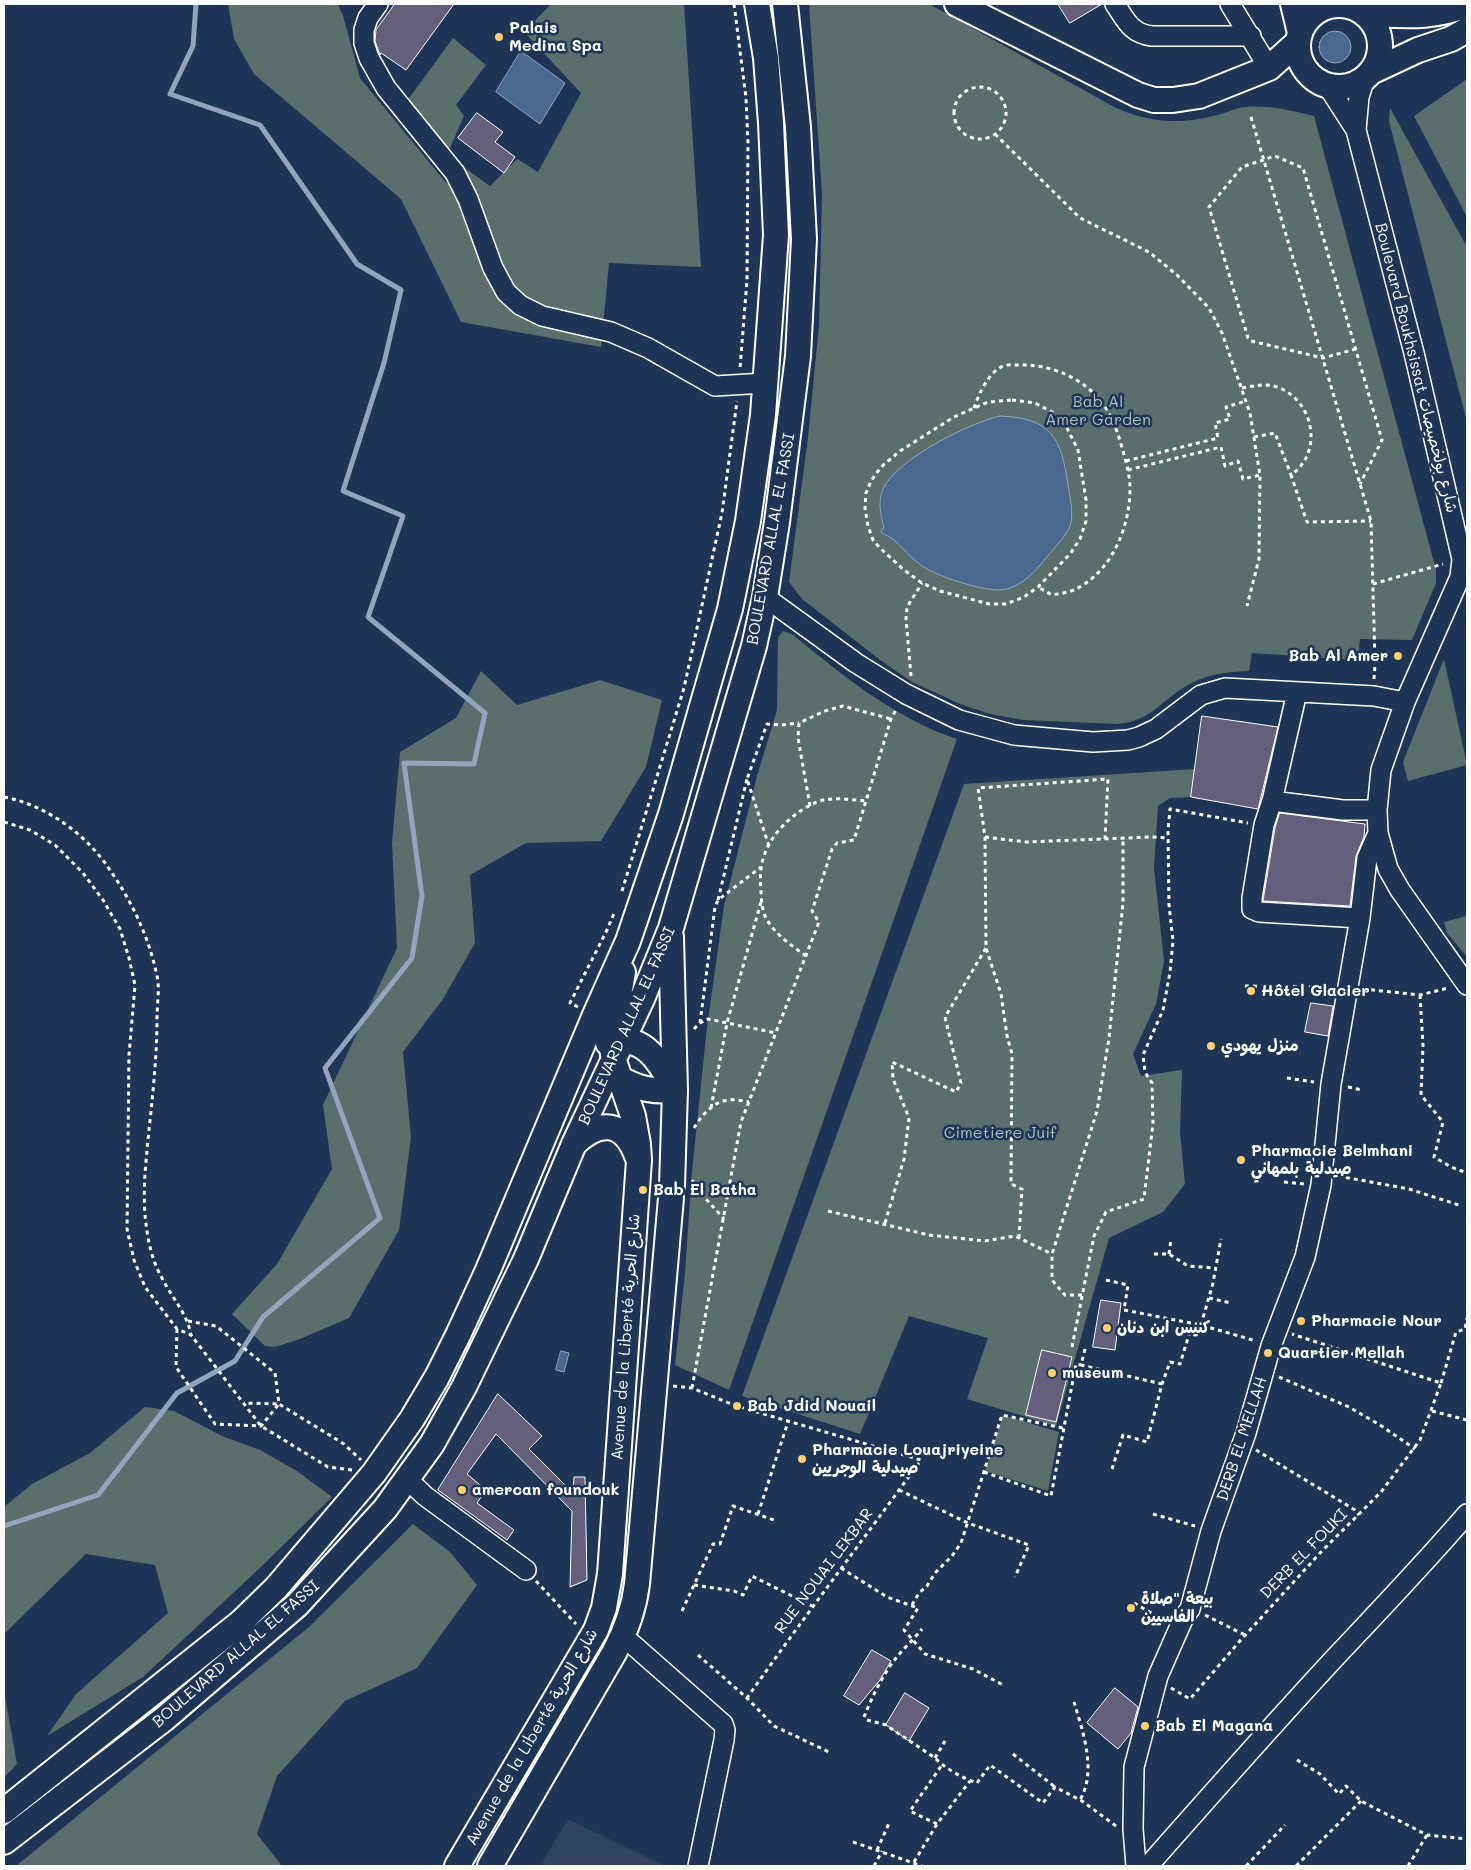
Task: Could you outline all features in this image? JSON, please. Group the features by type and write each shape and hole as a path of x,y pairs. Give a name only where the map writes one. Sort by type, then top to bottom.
{"main road":[{"name":"BOULEVARD ALLAL EL FASSI","path":"4,1811 240,1623 276,1588 369,1480 412,1419 437,1377 458,1336 628,941 671,814 730,609 748,521 763,415 776,235 766,58 756,4"},
{"path":"957,4 1138,95 1154,100 1173,100 1199,96 1269,68 1299,37 1307,21 1316,12 1328,7 1341,5 1354,8 1429,15 1448,12 1467,5"},
{"path":"1293,4 1299,37 1299,56 1305,69 1321,82"},
{"name":"BOULEVARD ALLAL EL FASSI","path":"4,1842 164,1719 298,1605 385,1508 432,1444 464,1387 526,1259 574,1144 617,1056 671,928 754,646 778,522 798,356 804,239 798,127 786,8"},
{"path":"1363,9 1374,24 1379,35 1379,54 1368,75"},
{"path":"1269,68 1340,87 1353,85 1368,75 1418,50 1451,39 1467,30"},
{"name":"Avenue de la Liberté شارع الحرية","path":"490,1866 623,1636 631,1614 637,1584 678,1187 671,928"},
{"name":"Avenue de la Liberté شارع الحرية","path":"456,1866 596,1630 604,1608 610,1574 639,1160 635,1125 617,1056 628,941"},
{"path":"576,1061 594,1049 617,1056 633,1086 647,1090 675,1090 660,1064 649,1051 636,1044 617,1056"},
{"path":"574,1144 592,1131 603,1127 614,1128 628,1137 639,1160"},
{"path":"369,1480 385,1508"}],"street":[{"path":"378,4 368,18 364,30 364,43 369,58 386,88 455,173 468,199 492,268 506,292 520,305 542,316 611,332 648,348 715,386 765,383"},
{"path":"1115,4 1132,29 1140,35 1250,36"},
{"path":"1230,4 1269,68"},
{"path":"1356,130 1359,97 1368,75"},
{"path":"1321,82 1356,130"},
{"name":"Boulevard Boukhsissat شارع بولخصيصات","path":"1356,130 1414,353 1462,559 1460,577 1405,702 1381,770 1377,810 1378,833 1384,860 1400,890 1466,984"},
{"path":"765,597 856,663 906,694 959,720 1014,735 1093,742 1128,740 1156,729 1201,695 1215,690 1237,688 1374,696 1405,702"},
{"path":"1297,692 1272,801 1264,825 1252,898 1253,910 1259,912 1360,918"},
{"path":"1272,801 1344,810 1377,810"},
{"name":"DERB EL MELLAH","path":"1136,1866 1133,1829 1134,1767 1158,1676 1190,1608 1212,1530 1242,1443 1274,1338 1305,1256 1322,1174 1331,1084 1360,918 1367,858 1378,833"},
{"path":"407,1479 425,1496 526,1570"},
{"path":"1148,1866 1221,1783 1467,1514"},
{"path":"623,1636 639,1648 723,1724 724,1740 698,1866"}],"path":[{"path":"621,892 684,688 722,513 739,385 746,280 748,142 746,98 734,4"},
{"path":"979,86 994,91 1001,97 1006,112 1005,121 995,134 987,138 978,139 962,132 954,116 954,108 963,93 979,86"},
{"path":"1251,117 1371,521 1375,661"},
{"path":"995,134 1080,218 1149,252 1178,275 1208,308 1222,333 1246,402 1260,475 1259,559 1246,606"},
{"path":"1356,349 1323,358 1251,342 1248,338 1209,207 1242,167 1275,156 1303,168 1356,349 1382,440 1360,484"},
{"path":"974,408 982,388 1001,367 1025,365 1045,367 1067,375 1084,386 1099,400 1114,422 1126,461 1130,488 1128,512 1120,541 1108,560 1094,576 1071,590 1052,595 1038,587"},
{"path":"1242,388 1259,384 1276,386 1292,395 1303,407 1310,423 1312,440 1307,457 1297,471 1291,475"},
{"path":"1012,400 1036,403 1052,412 1067,428 1078,450 1086,500 1086,521 1080,539 1070,554 1038,587 1024,597 1006,604 989,604 940,591 922,583 904,570 873,540 865,508 866,493 871,481 881,468 900,451 954,416 974,408 988,402 1012,400"},
{"path":"1126,461 1218,438 1216,423 1230,419 1226,407 1246,402"},
{"path":"1254,437 1275,433 1307,522 1371,521"},
{"path":"1128,470 1221,447 1225,466 1238,461 1243,479 1260,475"},
{"path":"1373,584 1443,564"},
{"path":"734,1405 692,1388 741,1122 819,922 812,911 832,849 837,843 854,840 891,719 912,682 906,619 907,607 922,583"},
{"path":"700,1023 715,907 747,779 768,724 799,723 825,711 842,706 891,719"},
{"path":"799,723 798,738 810,806"},
{"path":"747,779 769,846"},
{"path":"1019,1238 1022,1190 1012,1184 1012,1054 1007,1036 1001,994 986,948 985,837 978,788 1108,779 1106,839"},
{"path":"4,797 30,804 50,814 73,830 102,857 124,890 141,924 150,948 158,978 157,1038 144,1178 146,1225 152,1254 161,1278 188,1321 191,1335 262,1426 328,1466 369,1480"},
{"path":"806,956 789,944 775,930 766,917 761,902 760,876 764,854 778,831 797,814 817,801 833,799 866,800"},
{"path":"1072,1347 1094,1236 1106,1212 1144,1199 1153,1123 1152,1083 1145,1072 1143,1055 1163,1010 1173,941 1169,905 1168,838 1170,809 1264,825"},
{"path":"4,822 30,830 55,845 83,873 103,900 120,930 135,985 129,1056 127,1229 134,1260 144,1287 176,1329 191,1335"},
{"path":"985,837 1026,842 1168,838"},
{"path":"1082,1295 1065,1295 1052,1280 1052,1254 1096,1111 1109,1038 1123,903 1124,838"},
{"path":"718,900 762,867"},
{"path":"711,1108 727,1023 761,902"},
{"path":"570,1003 608,930 616,909"},
{"path":"885,1223 904,1158 909,1118 893,1079 892,1062 956,1092 961,1084 945,1017 986,948"},
{"path":"1245,986 1348,988 1420,995 1466,984"},
{"path":"1420,995 1423,1046 1421,1095 1443,1122 1434,1157 1451,1167 1467,1173"},
{"path":"692,1032 700,1023 708,1019 776,1034"},
{"path":"693,1130 702,1114 711,1108 728,1100 749,1102"},
{"path":"1322,1174 1409,1189 1462,1206"},
{"path":"678,1187 698,1190 724,1219"},
{"path":"828,1211 930,1235 985,1241 1015,1236 1052,1254"},
{"path":"1201,1325 1209,1298 1221,1239"},
{"path":"1169,1254 1171,1240"},
{"path":"1154,1254 1169,1254 1188,1266 1215,1268"},
{"path":"1106,1280 1128,1285 1122,1309 1192,1325 1274,1338 1441,1383"},
{"path":"1209,1298 1230,1303"},
{"name":"DERB EL FOUKI","path":"1158,1676 1164,1683 1190,1699 1320,1553 1381,1492 1422,1436 1441,1383 1456,1332 1464,1328 1467,1318"},
{"path":"188,1321 216,1326 276,1373 279,1404 262,1426"},
{"path":"1112,1468 1123,1435 1147,1442 1162,1384 1170,1362 1180,1364 1192,1325"},
{"path":"176,1329 176,1368 215,1424 262,1426"},
{"path":"1081,1365 1084,1349"},
{"path":"984,1472 1051,1496 1076,1364 1162,1384"},
{"path":"1265,1371 1349,1407 1415,1448"},
{"path":"243,1403 279,1404 344,1444 369,1480"},
{"path":"740,1407 788,1422 758,1514"},
{"path":"1431,1411 1467,1420"},
{"path":"912,1605 919,1592 927,1586 935,1573 952,1556 961,1543 1002,1415 1063,1428"},
{"name":"RUE NOUAI LEKBAR","path":"747,1698 812,1606 877,1522 921,1460 788,1422"},
{"path":"1242,1443 1355,1510 1359,1515"},
{"path":"899,1490 968,1523 1029,1545 1015,1577"},
{"path":"682,1611 713,1544 720,1544 733,1506 778,1521"},
{"path":"1153,1514 1212,1530"},
{"path":"841,1568 887,1597 918,1608 904,1630 925,1654 973,1669 1005,1686"},
{"path":"526,1570 567,1613"},
{"path":"694,1585 743,1595 752,1576 812,1606"},
{"path":"1134,1603 1179,1629"},
{"path":"1190,1608 1245,1635"},
{"path":"922,1629 896,1658 885,1674 877,1692 873,1695 865,1718 886,1725 935,1758 942,1765 970,1781 977,1783 990,1765 1043,1803 1055,1787"},
{"path":"698,1655 747,1698 774,1726 829,1752"},
{"path":"1074,1702 1083,1733 1089,1771 1080,1800"},
{"path":"935,1758 945,1741"},
{"path":"1013,1754 1055,1787 1080,1800 1122,1830 1133,1829"},
{"path":"1297,1760 1320,1774 1339,1794 1346,1786 1361,1801 1427,1835 1467,1839"},
{"path":"937,1824 910,1811 942,1765"},
{"path":"914,1862 937,1824 970,1781"},
{"path":"1296,1866 1361,1801"},
{"path":"878,1850 890,1821"},
{"path":"1246,1866 1285,1825"},
{"path":"1408,1866 1427,1835"},
{"path":"853,1842 922,1866"},
{"path":"874,1866 882,1851"}],"shaded area":[{"path":"1335,31 1341,32 1346,36 1350,41 1350,53 1346,58 1341,62 1335,63 1329,62 1324,58 1320,53 1319,47 1320,41 1324,36 1329,32"},
{"path":"521,51 565,83 540,124 496,92"},
{"path":"1000,416 1031,421 1042,426 1050,433 1062,454 1071,500 1072,516 1066,533 1029,576 1015,586 998,590 959,582 922,566 892,539 881,532 884,527 880,503 881,493 891,478 918,455 953,434"},
{"path":"561,1351 569,1353 564,1372 556,1370"},
{"path":"568,1819 665,1866 540,1866"}],"green space":[{"path":"228,4 338,4 360,78 447,184 435,135 407,101 453,38 486,65 456,105 464,116 447,155 490,186 517,159 538,172 581,93 524,32 551,4 684,4 701,267 609,263 601,347 461,322 401,199 254,74 234,39"},
{"name":"Bab Al Amer Garden","path":"809,4 929,4 1116,108 1152,119 1188,121 1242,108 1255,107 1280,109 1314,116 1436,570 1436,583 1412,640 1360,639 1358,660 1252,653 1249,671 1224,673 1191,683 1146,716 1128,722 1117,724 1023,720 990,714 960,704 912,682 880,660 802,599 789,582 808,438 819,325 822,194"},
{"path":"1467,79 1467,217 1414,116"},
{"path":"1390,108 1467,247 1467,422 1389,121"},
{"path":"783,631 792,634 850,680 890,707 912,720 957,739 729,1390 675,1365 707,1027 724,906 757,776 777,710 778,638"},
{"path":"1444,659 1467,765 1408,781 1403,762"},
{"path":"481,671 517,705 600,680 662,700 646,767 601,841 526,843 470,875 475,943 443,999 403,1052 411,1137 399,1230 349,1318 300,1339 275,1347 265,1346 232,1314 277,1264 332,1169 323,1105 397,948 392,843 400,752 456,718"},
{"name":"Cimetiere Juif","path":"1195,769 1191,797 1170,798 1158,806 1154,868 1164,961 1156,1004 1133,1054 1141,1076 1182,1070 1180,1132 1185,1184 1163,1212 1109,1238 1056,1426 967,1399 988,1338 909,1316 860,1434 742,1396 964,784"},
{"path":"1467,916 1467,957 1447,933 1444,922"},
{"path":"145,1407 174,1411 222,1436 260,1450 297,1471 332,1497 262,1566 143,1677 47,1736 76,1694 168,1613 155,1565 86,1554 4,1634 4,1507 32,1484 90,1453"},
{"path":"1003,1415 1059,1432 1048,1491 985,1471"},
{"path":"413,1524 450,1552 477,1585 417,1668 345,1701 277,1776 257,1834 282,1866 16,1866 309,1627"},
{"path":"4,1691 17,1764 4,1778"}],"building":[{"path":"395,4 454,4 406,70 381,53 380,55 375,41 376,30"},
{"path":"1058,4 1102,4 1070,23"},
{"path":"477,113 503,132 495,142 515,157 504,173 458,138"},
{"path":"1202,716 1278,727 1258,809 1191,797"},
{"path":"1280,813 1365,824 1364,837 1356,856 1350,906 1263,901 1275,828"},
{"path":"1311,1003 1333,1006 1328,1036 1305,1032"},
{"name":"كنيس ابن دنان","path":"1101,1300 1121,1303 1115,1350 1093,1347"},
{"name":"museum","path":"1042,1350 1072,1357 1056,1422 1026,1415"},
{"name":"amercan foundouk","path":"498,1394 542,1436 529,1449 573,1493 574,1477 585,1477 587,1580 570,1587 572,1511 496,1434 467,1474 486,1490 477,1503 514,1530 507,1540 438,1490"},
{"path":"872,1650 891,1661 880,1680 859,1705 844,1696"},
{"path":"1115,1688 1138,1707 1131,1733 1118,1749 1087,1723"},
{"path":"905,1693 929,1708 909,1741 886,1725"}],"waterway":[{"path":"4,1526 98,1495 177,1393 235,1361 263,1317 380,1218 325,1068 412,958 422,896 404,763 474,764 485,713 368,617 403,516 343,491 384,363 401,290 357,264 260,125 170,94 193,46 196,4"}],"place":[{"name":"Palais Medina Spa","path":"499,37"},
{"name":"Bab Al Amer","path":"1398,656"},
{"name":"Hôtel Glacier","path":"1251,991"},
{"name":"منزل يهودي","path":"1211,1046"},
{"name":"Pharmacie Belmhani صيدلية بلمهاني","path":"1241,1160"},
{"name":"Bab El Batha","path":"643,1190"},
{"name":"Pharmacie Nour","path":"1301,1321"},
{"name":"كنيس ابن دنان","path":"1107,1328"},
{"name":"Quartier Mellah","path":"1268,1353"},
{"name":"museum","path":"1052,1373"},
{"name":"Bab Jdid Nouail","path":"737,1406"},
{"name":"Pharmacie Louajriyeine صيدلية الوجريين","path":"802,1459"},
{"name":"amercan foundouk","path":"462,1490"},
{"name":"بيعة \"صلاة الفاسيين","path":"1131,1608"},
{"name":"Bab El Magana","path":"1145,1726"}]}
